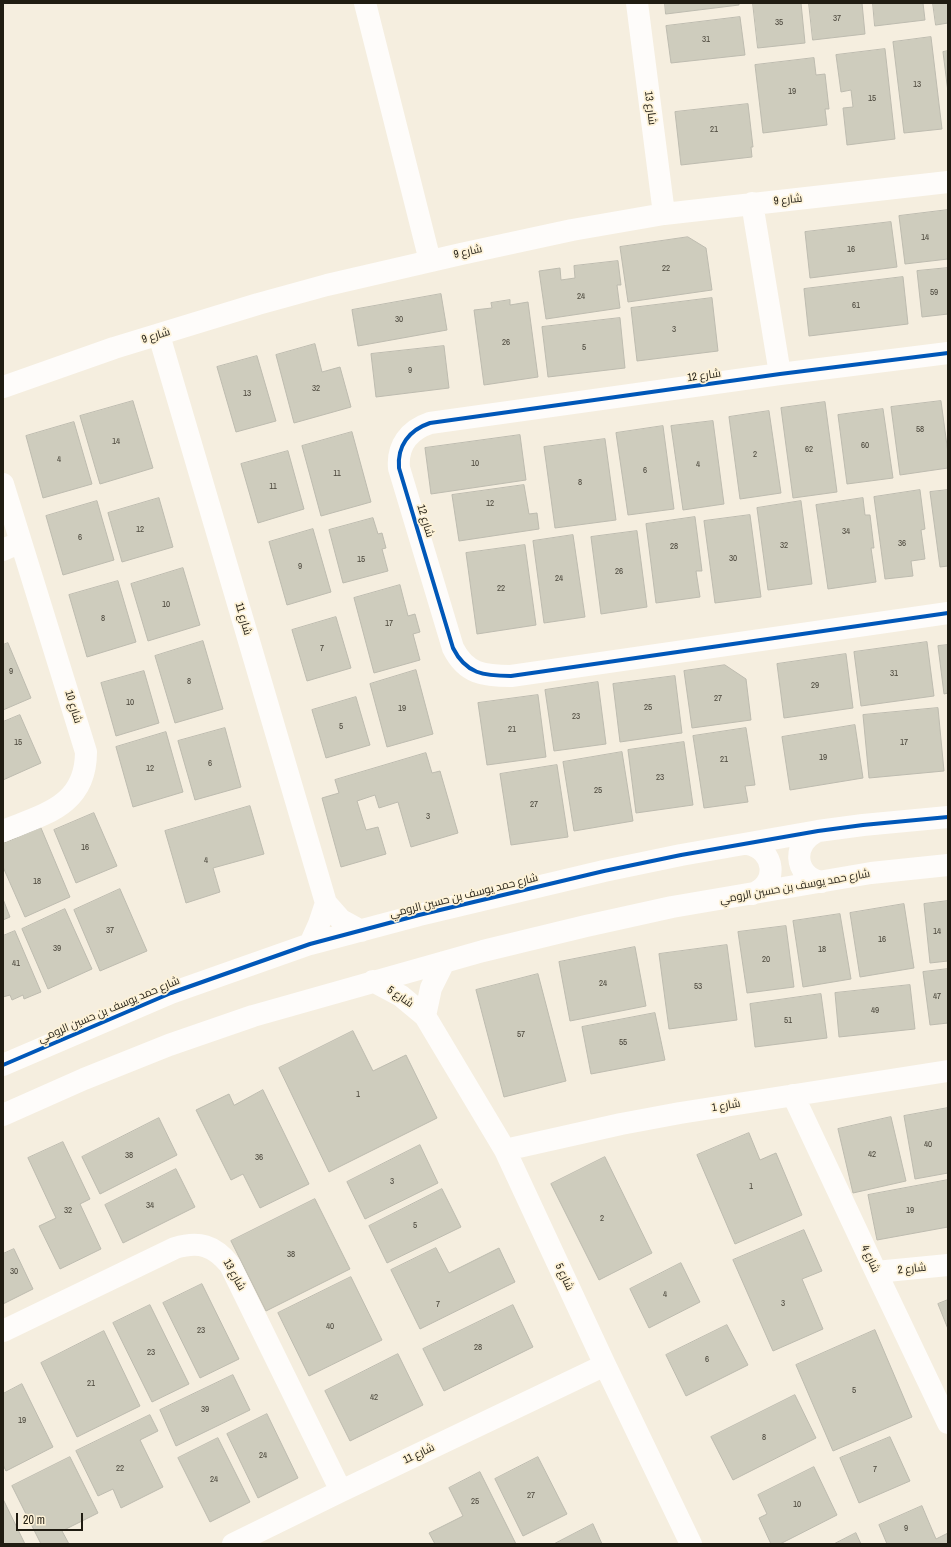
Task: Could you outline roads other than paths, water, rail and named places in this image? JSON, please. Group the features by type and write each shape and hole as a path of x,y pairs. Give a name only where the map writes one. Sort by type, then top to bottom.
{"street":[{"path":"365,3 430,260"},
{"name":"شارع 13","path":"637,3 664,214"},
{"name":"شارع 9","path":"3,387 79,360 258,304 430,260 572,230 664,214 948,182"},
{"path":"752,203 780,374"},
{"name":"شارع 11","path":"160,335 326,903 341,920 361,931"},
{"name":"شارع 12","path":"948,353 780,374 430,424 422,426 411,433 403,444 400,451 399,468 453,648 462,663 475,671 494,676 511,676 948,613"},
{"name":"شارع 10","path":"3,484 12,546 86,752 86,763 82,781 74,793 65,802 53,810 3,831"},
{"name":"شارع حمد يوسف بن حسين الرومي","path":"3,1065 171,993 310,944 501,895 681,855 818,831 864,825 948,818"},
{"path":"818,831 810,835 804,841 800,849 799,858 801,866 806,874 821,882"},
{"path":"747,844 755,846 763,851 770,861 771,869 770,878 766,885 752,894"},
{"name":"شارع حمد يوسف بن حسين الرومي","path":"3,1115 84,1079 176,1043 253,1016 483,951 586,926 672,908 871,873 948,865"},
{"path":"310,944 326,903"},
{"name":"شارع 5","path":"425,1016 431,988 444,962"},
{"name":"شارع 5","path":"373,981 401,996 425,1016 505,1150 691,1544"},
{"name":"شارع 1","path":"505,1150 621,1124 948,1071"},
{"name":"شارع 4","path":"793,1095 948,1423"},
{"name":"شارع 13","path":"3,1332 175,1248 192,1245 209,1247 223,1256 230,1265 341,1491"},
{"name":"شارع 2","path":"876,1272 948,1265"},
{"name":"شارع 11","path":"234,1544 341,1491 606,1365"}]}
